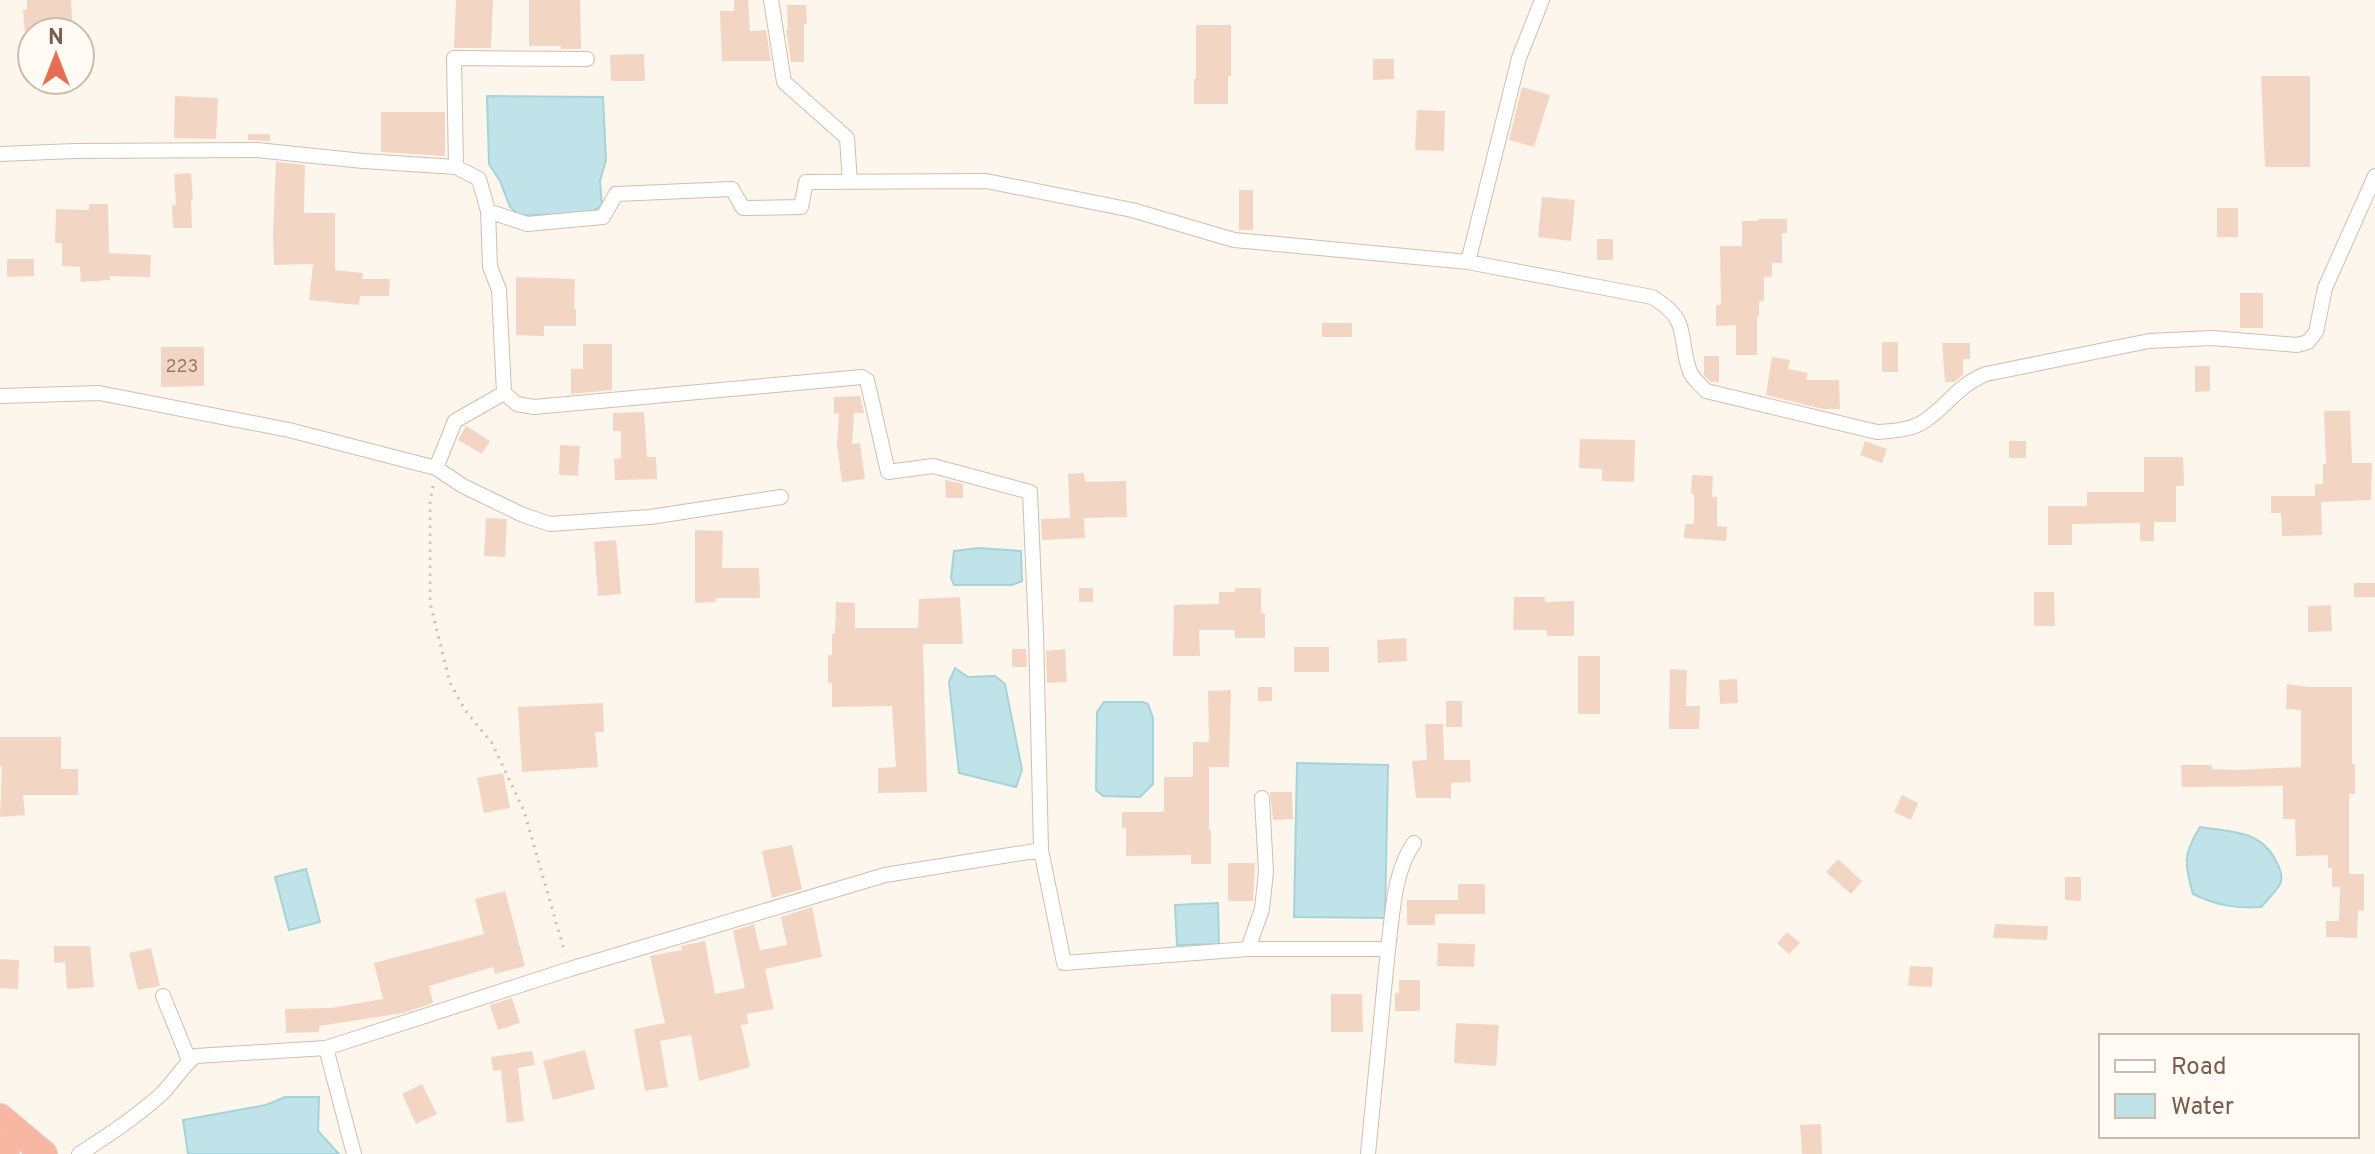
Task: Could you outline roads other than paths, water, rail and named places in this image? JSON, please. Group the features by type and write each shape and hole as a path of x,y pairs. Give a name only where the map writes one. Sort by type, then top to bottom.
{"highway":[{"path":"0,1117 44,1154"},
{"path":"0,1149 6,1154"}],"street":[{"path":"771,0 784,82 847,138 850,182"},
{"path":"1468,262 1519,58 1542,0"},
{"path":"456,167 454,58 587,59"},
{"path":"0,154 257,150 456,167 479,179 488,211 490,267 499,290 504,393 517,404 534,407 862,377 867,380 888,472 933,466 1030,492 1041,850 1064,963 1248,949 1388,949"},
{"path":"488,211 527,224 603,217 616,194 732,189 743,208 801,207 806,182 986,181 1132,210 1234,240 1468,262 1652,297 1671,308 1681,324 1691,375 1706,391 1877,432 1898,431 1924,422 1969,380 1986,374 2149,341 2212,338 2297,345 2308,342 2316,332 2325,288 2375,176"},
{"path":"0,396 99,393 289,430 436,468 463,486 523,515 550,524 650,517 781,497"},
{"path":"436,468 455,421 504,393"},
{"path":"1248,949 1262,909 1266,872 1262,798"},
{"path":"1368,1154 1398,877 1404,857 1414,843"},
{"path":"79,1154 156,1099 172,1084 189,1060 204,1054 326,1048 570,969 885,875 1041,850"},
{"path":"163,996 189,1060"},
{"path":"326,1048 354,1154"}],"water":[{"path":"487,96 603,97 606,160 600,181 602,205 589,214 519,215 510,207 500,181 489,164"},
{"path":"979,548 1021,551 1022,581 1012,585 954,585 951,578 954,551"},
{"path":"955,668 968,677 995,676 1005,684 1022,770 1016,787 959,773 949,682"},
{"path":"1104,702 1148,704 1153,718 1153,784 1140,797 1103,796 1096,790 1097,712"},
{"path":"1297,763 1388,765 1385,918 1294,917"},
{"path":"2200,827 2245,834 2271,852 2280,869 2281,882 2261,907 2226,905 2193,894 2187,859 2190,844"},
{"path":"306,869 320,922 289,930 275,877"},
{"path":"1218,903 1219,944 1177,945 1175,905"},
{"path":"285,1097 319,1097 318,1131 339,1154 188,1154 183,1120 266,1105"}]}
